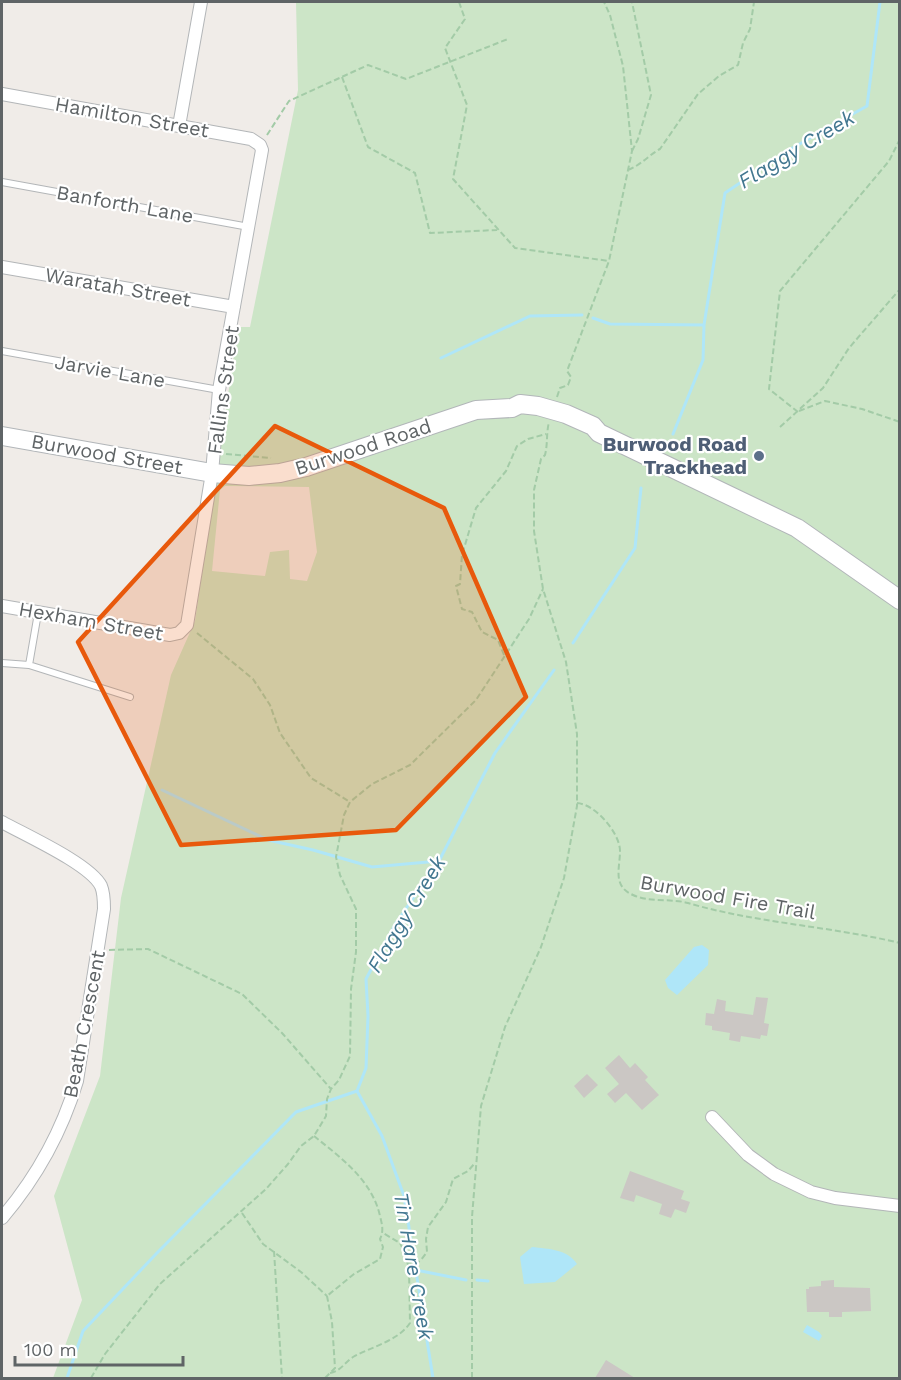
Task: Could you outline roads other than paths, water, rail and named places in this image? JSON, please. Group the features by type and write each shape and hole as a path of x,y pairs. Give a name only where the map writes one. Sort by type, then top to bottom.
{"main road":[{"name":"Burwood Road","path":"212,473 249,476 280,473 328,460 476,410 512,408 520,404 550,421 593,426 599,433 797,528 900,600"},
{"name":"Burwood Street","path":"2,436 212,473"}],"street":[{"path":"179,126 201,2"},
{"name":"Hamilton Street","path":"2,94 251,139 260,145"},
{"name":"Fallins Street","path":"183,629 212,473 219,390 262,155 260,145"},
{"name":"Waratah Street","path":"2,267 234,307"},
{"name":"Hexham Street","path":"2,606 170,635 183,629"},
{"name":"Beath Crescent","path":"2,822 89,872 100,884 104,897 99,950 77,1081 53,1140 32,1179 2,1218"},
{"path":"712,1117 748,1155 774,1173 811,1192 835,1198 900,1206"}],"lane":[{"name":"Banforth Lane","path":"2,182 249,227"},
{"name":"Jarvie Lane","path":"2,351 219,390"},
{"path":"29,664 39,612"},
{"path":"2,663 29,664 130,697"}],"water":[{"path":"702,945 709,950 708,965 677,995 668,988 665,980 694,947"},
{"path":"532,1247 563,1253 577,1264 555,1282 524,1284 520,1257"},
{"path":"807,1325 822,1336 819,1341 803,1332"}],"waterway":[{"name":"Flaggy Creek","path":"673,434 703,360 704,325 725,193 789,150 867,106 880,2"},
{"path":"441,358 530,316 582,315"},
{"path":"593,318 610,324 704,325"},
{"name":"Flaggy Creek","path":"573,643 635,548 641,488"},
{"name":"Flaggy Creek","path":"67,1378 83,1331 296,1112 357,1091 366,1068 368,1016 366,979 396,923 439,861 495,753 554,670"},
{"path":"162,790 268,840 372,867 439,861"},
{"name":"Tin Hare Creek","path":"357,1091 382,1136 404,1196 433,1378"},
{"path":"416,1270 466,1280"},
{"path":"477,1280 488,1281"}],"place":[{"name":"Burwood Road Trackhead","path":"759,456"}]}
